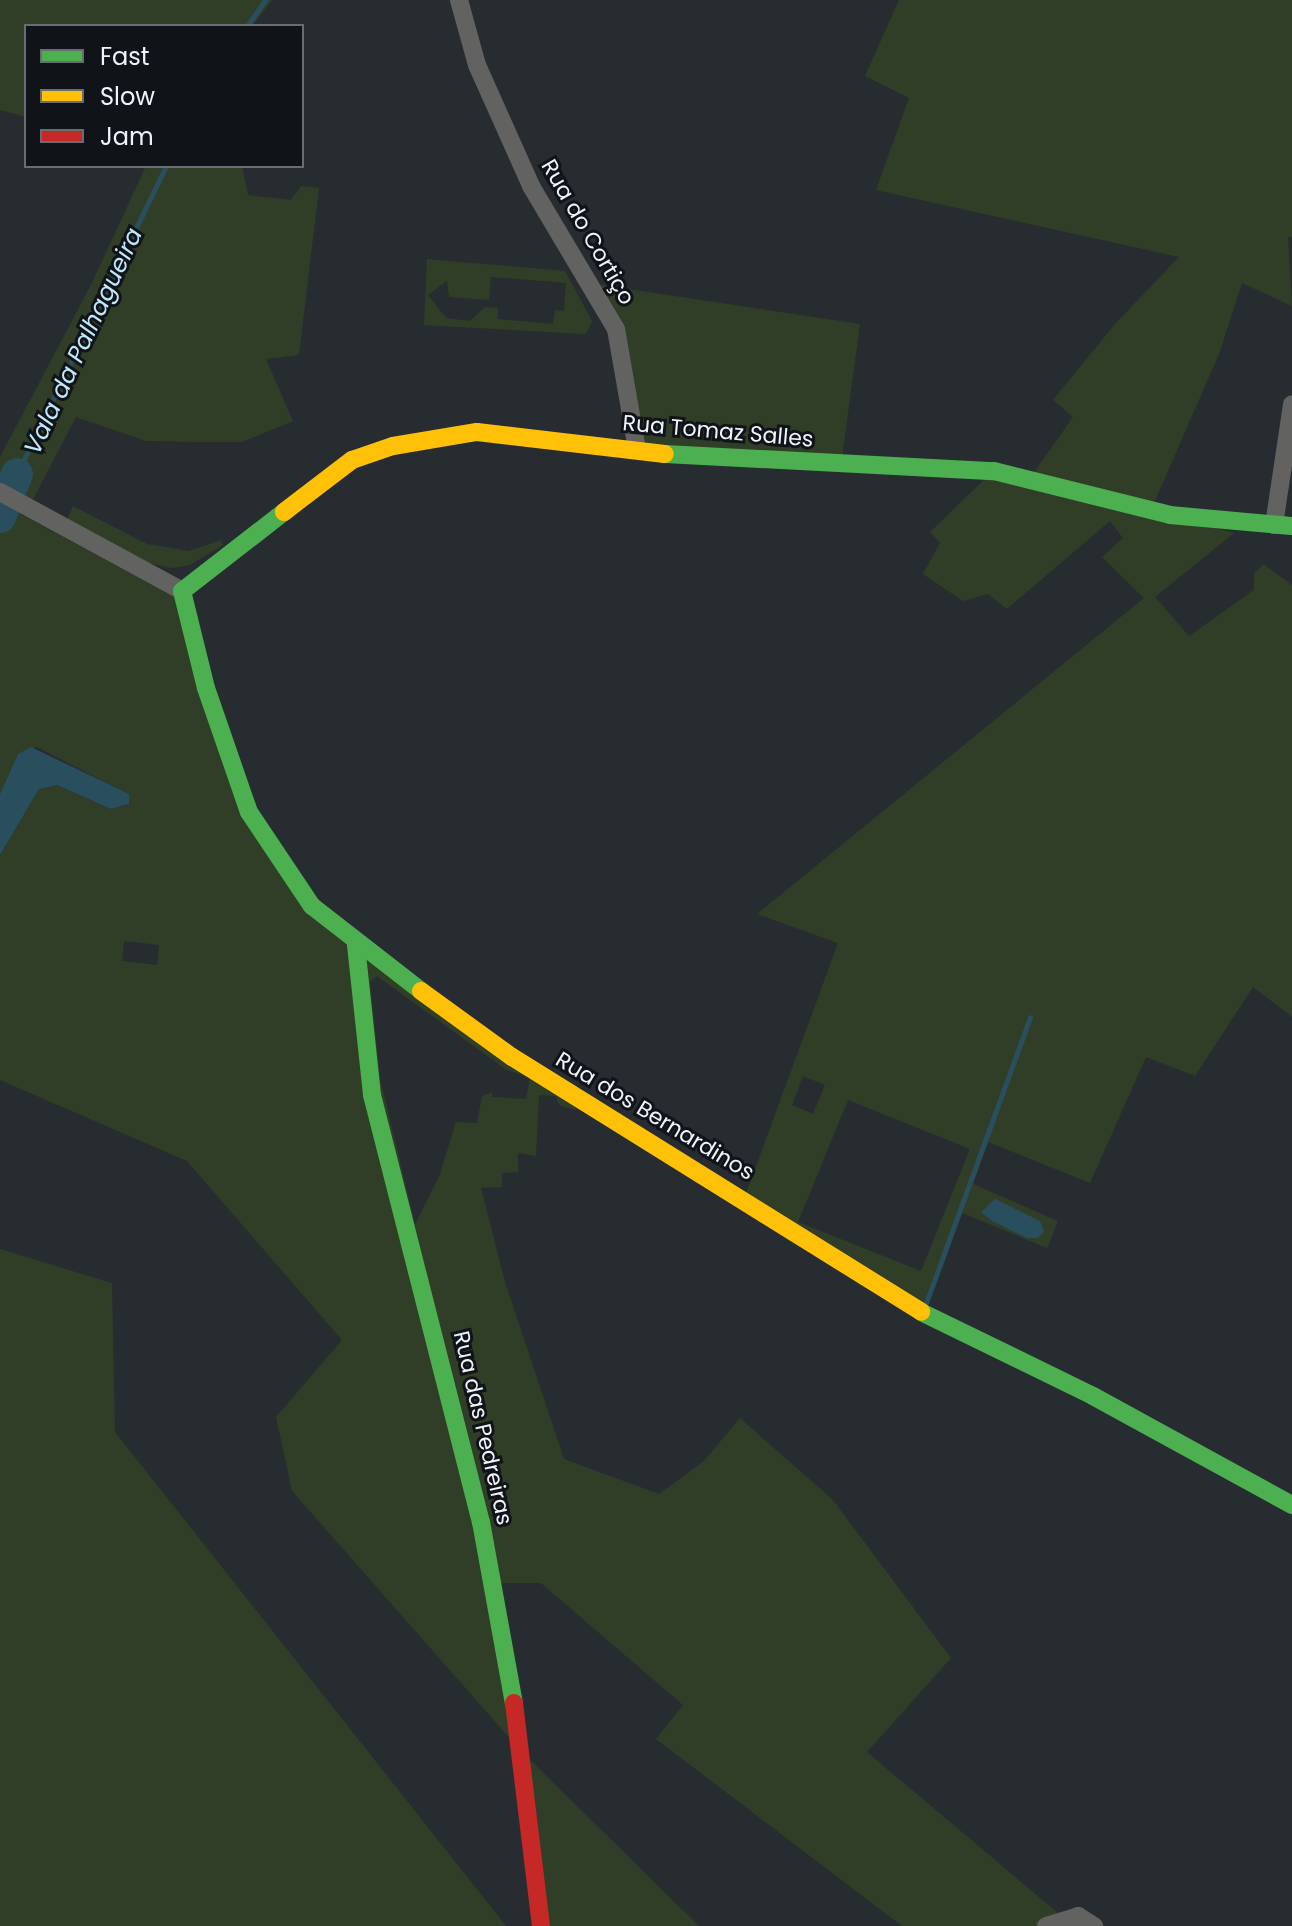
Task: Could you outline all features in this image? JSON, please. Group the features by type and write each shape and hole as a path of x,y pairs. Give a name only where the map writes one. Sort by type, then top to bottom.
{"street":[{"name":"Rua do Cortiço","path":"459,0 477,65 531,186 616,329 637,449"},
{"path":"1283,525 1292,404"},
{"name":"Rua Tomaz Salles","path":"182,591 352,460 393,446 477,432 816,465 994,471 1170,515 1283,525"},
{"path":"0,492 182,591"},
{"name":"Rua dos Bernardinos","path":"182,591 206,688 249,812 312,906 356,945 512,1057 648,1137 925,1314 1093,1396 1292,1505"},
{"name":"Rua das Pedreiras","path":"356,945 372,1095 481,1522 518,1728 541,1926"},
{"path":"1046,1926 1078,1916 1094,1926"}],"green space":[{"path":"0,0 272,0 254,24 24,24 24,116 0,110"},
{"path":"899,0 1292,0 1292,237 1288,237 1292,306 1242,283 1219,354 1151,510 1234,533 1155,597 1189,636 1254,590 1254,574 1263,564 1292,585 1292,1017 1253,987 1195,1076 1146,1057 1090,1183 988,1142 973,1184 1058,1221 1047,1248 962,1213 925,1314 744,1199 838,943 757,914 1144,598 1102,557 1123,538 1110,521 1007,609 988,594 963,601 923,574 940,543 930,532 993,471 1030,478 1073,417 1053,400 1115,324 1179,257 876,190 909,98 865,76","holes":["803,1076 825,1085 813,1114 792,1105","848,1100 970,1149 921,1271 798,1222"]},
{"path":"145,168 242,168 248,195 291,200 301,186 319,188 299,355 266,359 293,421 242,442 195,442 146,441 76,417 31,503 0,492 0,457 92,283"},
{"path":"427,259 565,271 592,321 586,334 424,325","holes":["491,277 566,283 564,311 555,310 553,324 498,319 498,308 485,307 470,321 446,318 428,295 447,281 449,297 489,300"]},
{"path":"588,283 860,324 841,465 637,449 619,340"},
{"path":"0,503 174,597 249,812 312,906 583,1099 575,1110 559,1105 556,1096 539,1095 536,1156 518,1153 518,1172 502,1173 502,1187 481,1188 505,1282 564,1459 659,1494 704,1461 740,1418 833,1500 951,1658 867,1752 1065,1919 1046,1926 902,1926 656,1739 683,1705 541,1583 492,1583 521,1751 292,1491 276,1417 342,1340 187,1161 0,1080 0,855 39,789 57,785 111,809 128,805 129,795 37,747 18,754 0,794","holes":["124,941 159,945 157,965 122,961","377,976 505,1069 530,1078 526,1099 491,1097 493,1092 482,1096 477,1123 456,1122 439,1177 415,1224 380,1078 370,982"]},
{"path":"73,506 147,544 189,551 221,540 223,545 190,565 171,568 145,562 67,520"},
{"path":"0,1249 112,1283 115,1432 506,1926 0,1926"},
{"path":"521,1751 699,1926 540,1926"}],"water":[{"path":"31,747 129,794 129,804 111,809 57,785 39,789 0,855 0,794 18,754"},
{"path":"995,1199 1040,1221 1044,1231 1038,1238 1027,1238 992,1221 981,1212"}],"waterway":[{"name":"Vala da Palhagueira","path":"248,24 265,0"},
{"name":"Vala da Palhagueira","path":"17,474 165,168"},
{"name":"Vala da Palhagueira","path":"0,517 17,474"},
{"path":"926,1303 1030,1017"}],"traffic: fast":[{"path":"665,454 994,471 1170,515 1292,526"},
{"path":"284,512 182,591 206,688 249,812 312,906 421,991"},
{"path":"356,945 372,1095 481,1522 514,1703"},
{"path":"921,1312 1093,1396 1292,1505"}],"traffic: slow":[{"path":"284,512 352,460 393,446 477,432 665,454"},
{"path":"421,991 512,1057 921,1312"}],"traffic: jam":[{"path":"514,1703 541,1926"}]}
